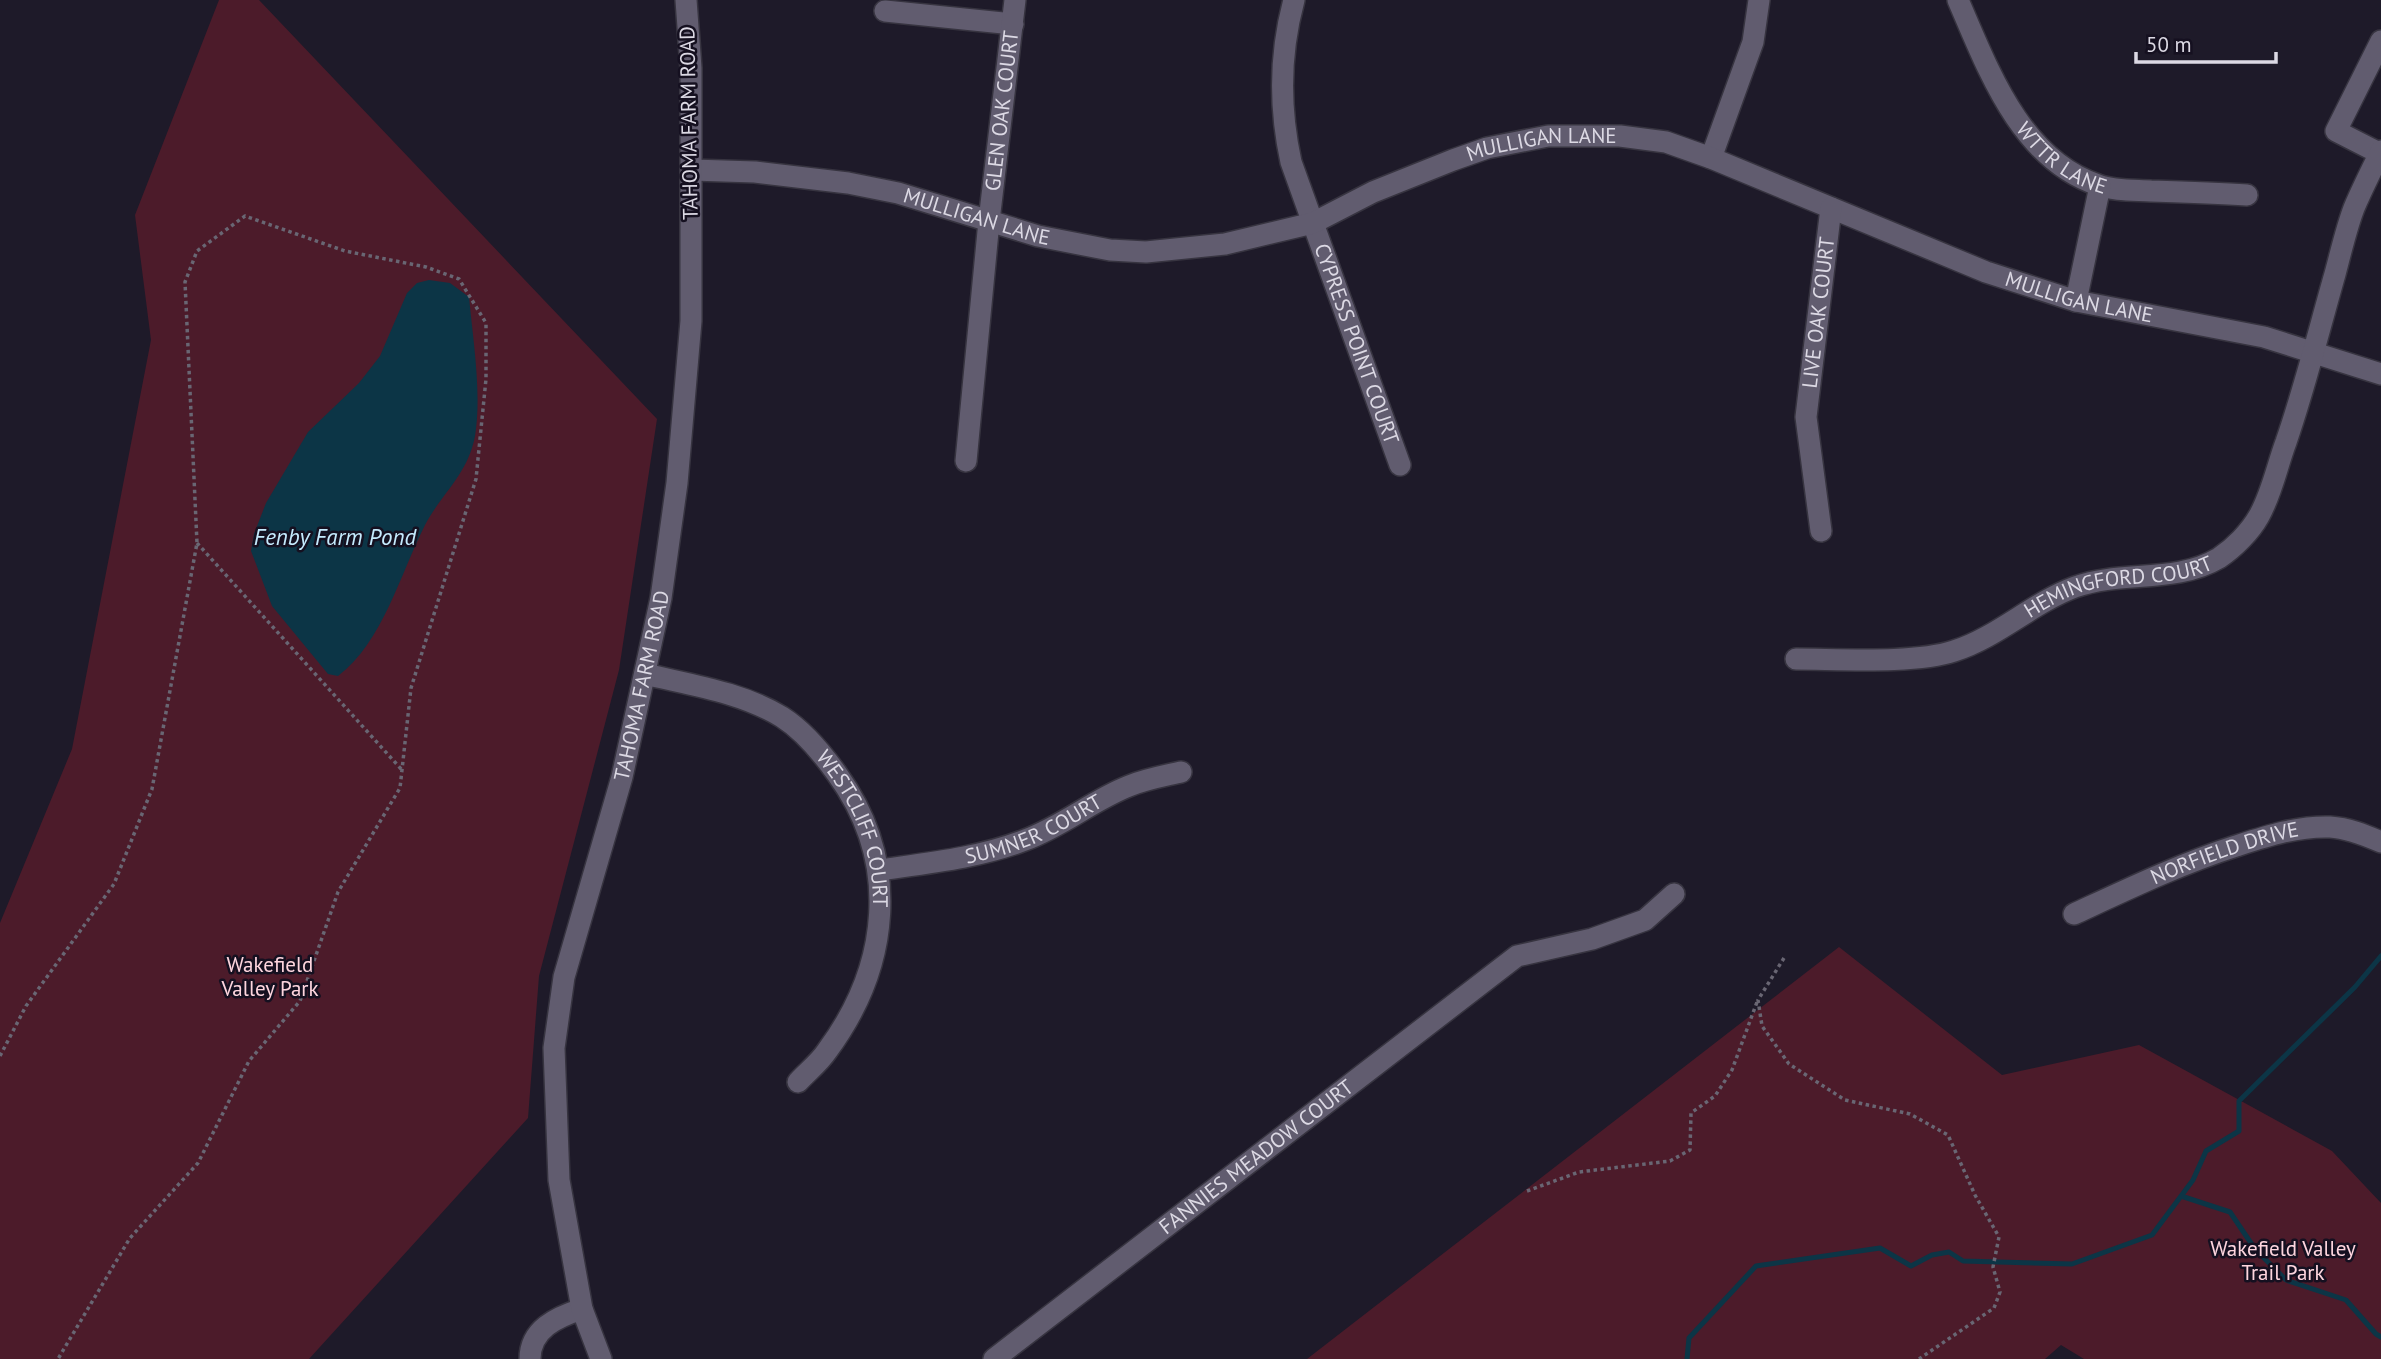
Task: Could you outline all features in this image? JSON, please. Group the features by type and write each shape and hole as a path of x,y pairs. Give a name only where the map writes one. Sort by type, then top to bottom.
{"street":[{"name":"TAHOMA FARM ROAD","path":"601,1359 582,1309 559,1180 554,1048 564,977 622,777 645,674 663,586 677,482 691,321 691,68 686,0"},
{"name":"GLEN OAK COURT","path":"966,461 989,221 1015,0"},
{"name":"CYPRESS POINT COURT","path":"1294,0 1282,64 1281,95 1291,162 1400,465"},
{"path":"1711,158 1753,42 1759,0"},
{"name":"WTTR LANE","path":"1958,0 1998,88 2020,126 2046,154 2082,178 2100,186 2247,195"},
{"path":"885,11 1013,24"},
{"path":"2381,41 2336,131 2381,152"},
{"name":"MULLIGAN LANE","path":"692,170 755,172 848,183 898,193 1073,244 1146,252 1225,244 1313,223 1373,192 1487,148 1548,136 1620,136 1666,142 1711,158 1986,272 2076,300 2264,337 2381,374"},
{"name":"HEMINGFORD COURT","path":"1796,659 1893,658 1936,656 1953,652 2001,629 2044,601 2084,584 2130,576 2164,576 2194,569 2218,558 2246,533 2258,518 2268,497 2353,210 2381,152"},
{"path":"2076,300 2100,186"},
{"name":"LIVE OAK COURT","path":"1821,531 1807,417 1831,208"},
{"name":"WESTCLIFF COURT","path":"645,674 735,696 784,718 816,747 847,787 862,816 879,870 880,926 868,976 858,1000 826,1053 798,1082"},
{"name":"SUMNER COURT","path":"879,870 953,859 1025,841 1065,823 1105,797 1130,785 1181,772"},
{"name":"NORFIELD DRIVE","path":"2074,914 2178,866 2276,833 2310,827 2332,827 2381,842"},
{"name":"FANNIES MEADOW COURT","path":"994,1359 1517,956 1592,939 1645,920 1674,894"},
{"path":"530,1359 533,1342 548,1324 560,1316 582,1309"}],"path":[{"path":"0,1056 26,1006 114,884 152,789 197,543 186,282 197,251 245,216 345,251 426,267 459,279 486,323 486,379 476,480 411,688 400,788 338,892 300,1001 249,1062 198,1163 130,1238 58,1359"},
{"path":"197,543 402,770"},
{"path":"1527,1191 1578,1172 1670,1161 1690,1150 1691,1113 1715,1096 1732,1070 1758,1000 1784,958"},
{"path":"1758,1000 1762,1026 1789,1064 1845,1100 1910,1114 1948,1135 1975,1195 1999,1237 1993,1267 2000,1292 1994,1308 1919,1359"}],"green space":[{"name":"Wakefield Valley Park","path":"219,0 259,0 657,419 619,670 539,976 528,1118 309,1359 0,1359 0,923 72,749 151,340 135,215"},
{"name":"Wakefield Valley Trail Park","path":"1839,947 2002,1075 2139,1045 2332,1151 2381,1203 2381,1359 2084,1359 2061,1345 2045,1359 1307,1359"}],"water":[{"name":"Fenby Farm Pond","path":"429,280 450,283 469,297 477,385 477,420 472,449 461,472 425,525 389,606 367,645 354,662 338,676 328,674 272,606 251,551 254,534 266,503 308,432 359,383 380,356 407,293 417,283"}],"waterway":[{"path":"1687,1359 1689,1338 1756,1266 1880,1248 1911,1266 1932,1255 1949,1252 1963,1261 2072,1264 2152,1235 2193,1180 2206,1151 2239,1131 2239,1101 2355,987 2381,956"},
{"path":"2181,1196 2230,1212 2255,1249 2286,1280 2346,1300 2381,1337"}]}
